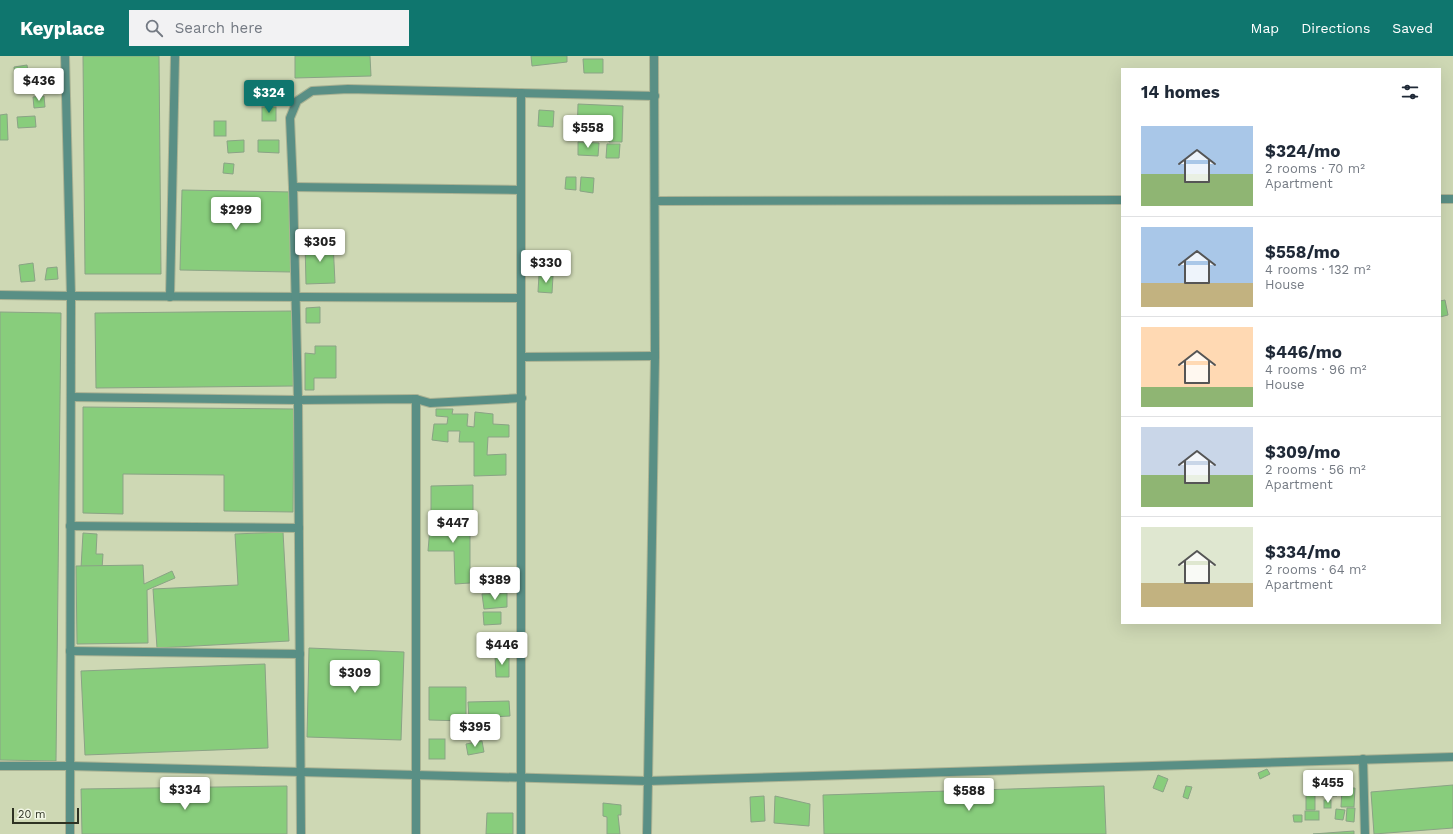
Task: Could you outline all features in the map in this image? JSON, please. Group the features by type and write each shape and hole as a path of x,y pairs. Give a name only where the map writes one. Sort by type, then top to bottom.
{"street":[{"path":"65,56 71,296 70,834"},
{"path":"170,297 175,56"},
{"path":"647,834 655,356 654,56"},
{"path":"302,834 298,400 290,118 297,101 312,91 348,89 654,96"},
{"path":"521,93 521,834"},
{"path":"293,187 521,190"},
{"path":"1441,199 1453,199"},
{"path":"654,201 1121,200"},
{"path":"0,295 521,298"},
{"path":"522,357 655,356"},
{"path":"71,397 298,400 416,399 430,403 522,398"},
{"path":"416,399 416,834"},
{"path":"70,526 299,528"},
{"path":"70,651 300,654"},
{"path":"0,766 70,766 648,781 1453,757"},
{"path":"1363,759 1365,834"}],"building":[{"path":"83,56 159,56 161,274 85,274"},
{"path":"295,56 370,56 371,76 295,78"},
{"path":"531,56 567,56 567,62 532,66"},
{"path":"583,59 603,59 603,73 584,73"},
{"path":"27,65 29,78 15,80 14,67"},
{"path":"44,96 45,107 34,108 33,97"},
{"path":"578,104 623,106 622,142 609,142 609,132 605,132 605,128 598,127 598,140 577,139"},
{"path":"262,107 276,107 276,121 262,121"},
{"path":"539,110 554,111 553,127 538,126"},
{"path":"7,114 8,140 0,140 0,115"},
{"path":"35,116 36,127 18,128 17,117"},
{"path":"214,121 226,121 226,136 214,136"},
{"path":"244,140 244,152 228,153 227,141"},
{"path":"258,140 279,140 279,153 258,152"},
{"path":"578,142 599,143 598,156 578,155"},
{"path":"607,144 620,144 619,158 606,158"},
{"path":"224,163 234,164 233,174 223,173"},
{"path":"566,177 576,177 576,190 565,189"},
{"path":"581,177 594,178 593,193 580,191"},
{"path":"182,190 292,192 291,272 180,270"},
{"path":"333,241 335,283 306,284 305,242"},
{"path":"33,263 35,281 21,282 19,265"},
{"path":"57,267 58,279 45,280 47,268"},
{"path":"539,275 553,276 552,293 538,292"},
{"path":"1445,300 1448,315 1441,317 1441,301"},
{"path":"320,307 320,323 306,323 306,308"},
{"path":"293,311 294,386 96,388 95,313"},
{"path":"0,312 61,313 56,761 0,760"},
{"path":"315,346 336,346 336,378 314,378 314,390 305,390 305,353 315,354"},
{"path":"83,407 294,409 293,512 224,511 224,475 123,474 123,514 83,513"},
{"path":"436,409 453,409 452,414 468,414 467,426 474,427 475,412 493,414 493,424 509,425 509,437 488,437 487,455 506,454 506,475 474,476 474,442 459,442 460,431 448,431 448,442 432,440 434,424 447,424 448,417 436,416"},
{"path":"473,485 473,514 431,515 431,486"},
{"path":"431,515 442,517 442,526 451,526 451,518 470,518 470,583 455,584 454,551 428,551"},
{"path":"283,532 289,641 157,648 153,589 238,585 235,534"},
{"path":"83,533 97,534 96,554 103,554 102,569 81,568"},
{"path":"143,565 144,584 172,571 175,578 147,590 148,643 77,644 76,566"},
{"path":"507,593 507,607 484,609 482,594"},
{"path":"483,612 501,612 501,624 484,625"},
{"path":"309,648 404,652 401,740 307,737"},
{"path":"495,656 509,656 509,677 496,677"},
{"path":"265,664 268,748 85,755 81,671"},
{"path":"429,687 466,687 466,721 429,720"},
{"path":"509,701 510,716 492,717 493,735 470,736 468,702"},
{"path":"429,739 445,739 445,759 429,759"},
{"path":"482,741 484,752 468,755 466,744"},
{"path":"1267,769 1270,774 1260,779 1258,773"},
{"path":"1158,775 1168,779 1163,792 1153,788"},
{"path":"1453,785 1453,828 1374,834 1371,792"},
{"path":"287,786 287,834 82,834 81,789"},
{"path":"1104,786 1106,834 824,834 823,795"},
{"path":"1186,786 1192,787 1188,799 1183,797"},
{"path":"1330,787 1337,787 1337,796 1329,796"},
{"path":"1342,788 1355,788 1354,807 1341,807"},
{"path":"1306,790 1315,791 1315,810 1306,810"},
{"path":"764,796 765,821 751,822 750,797"},
{"path":"775,796 810,804 809,826 774,823"},
{"path":"1324,800 1331,800 1331,808 1324,808"},
{"path":"603,803 621,805 621,815 618,815 620,834 607,834 607,817 603,816"},
{"path":"1347,808 1355,808 1354,822 1346,821"},
{"path":"1336,809 1345,810 1343,820 1335,819"},
{"path":"1305,811 1319,811 1319,820 1305,820"},
{"path":"487,813 513,813 513,834 486,834"},
{"path":"1293,815 1302,815 1302,822 1294,822"},
{"path":"1354,831 1354,834 1313,834"}]}
